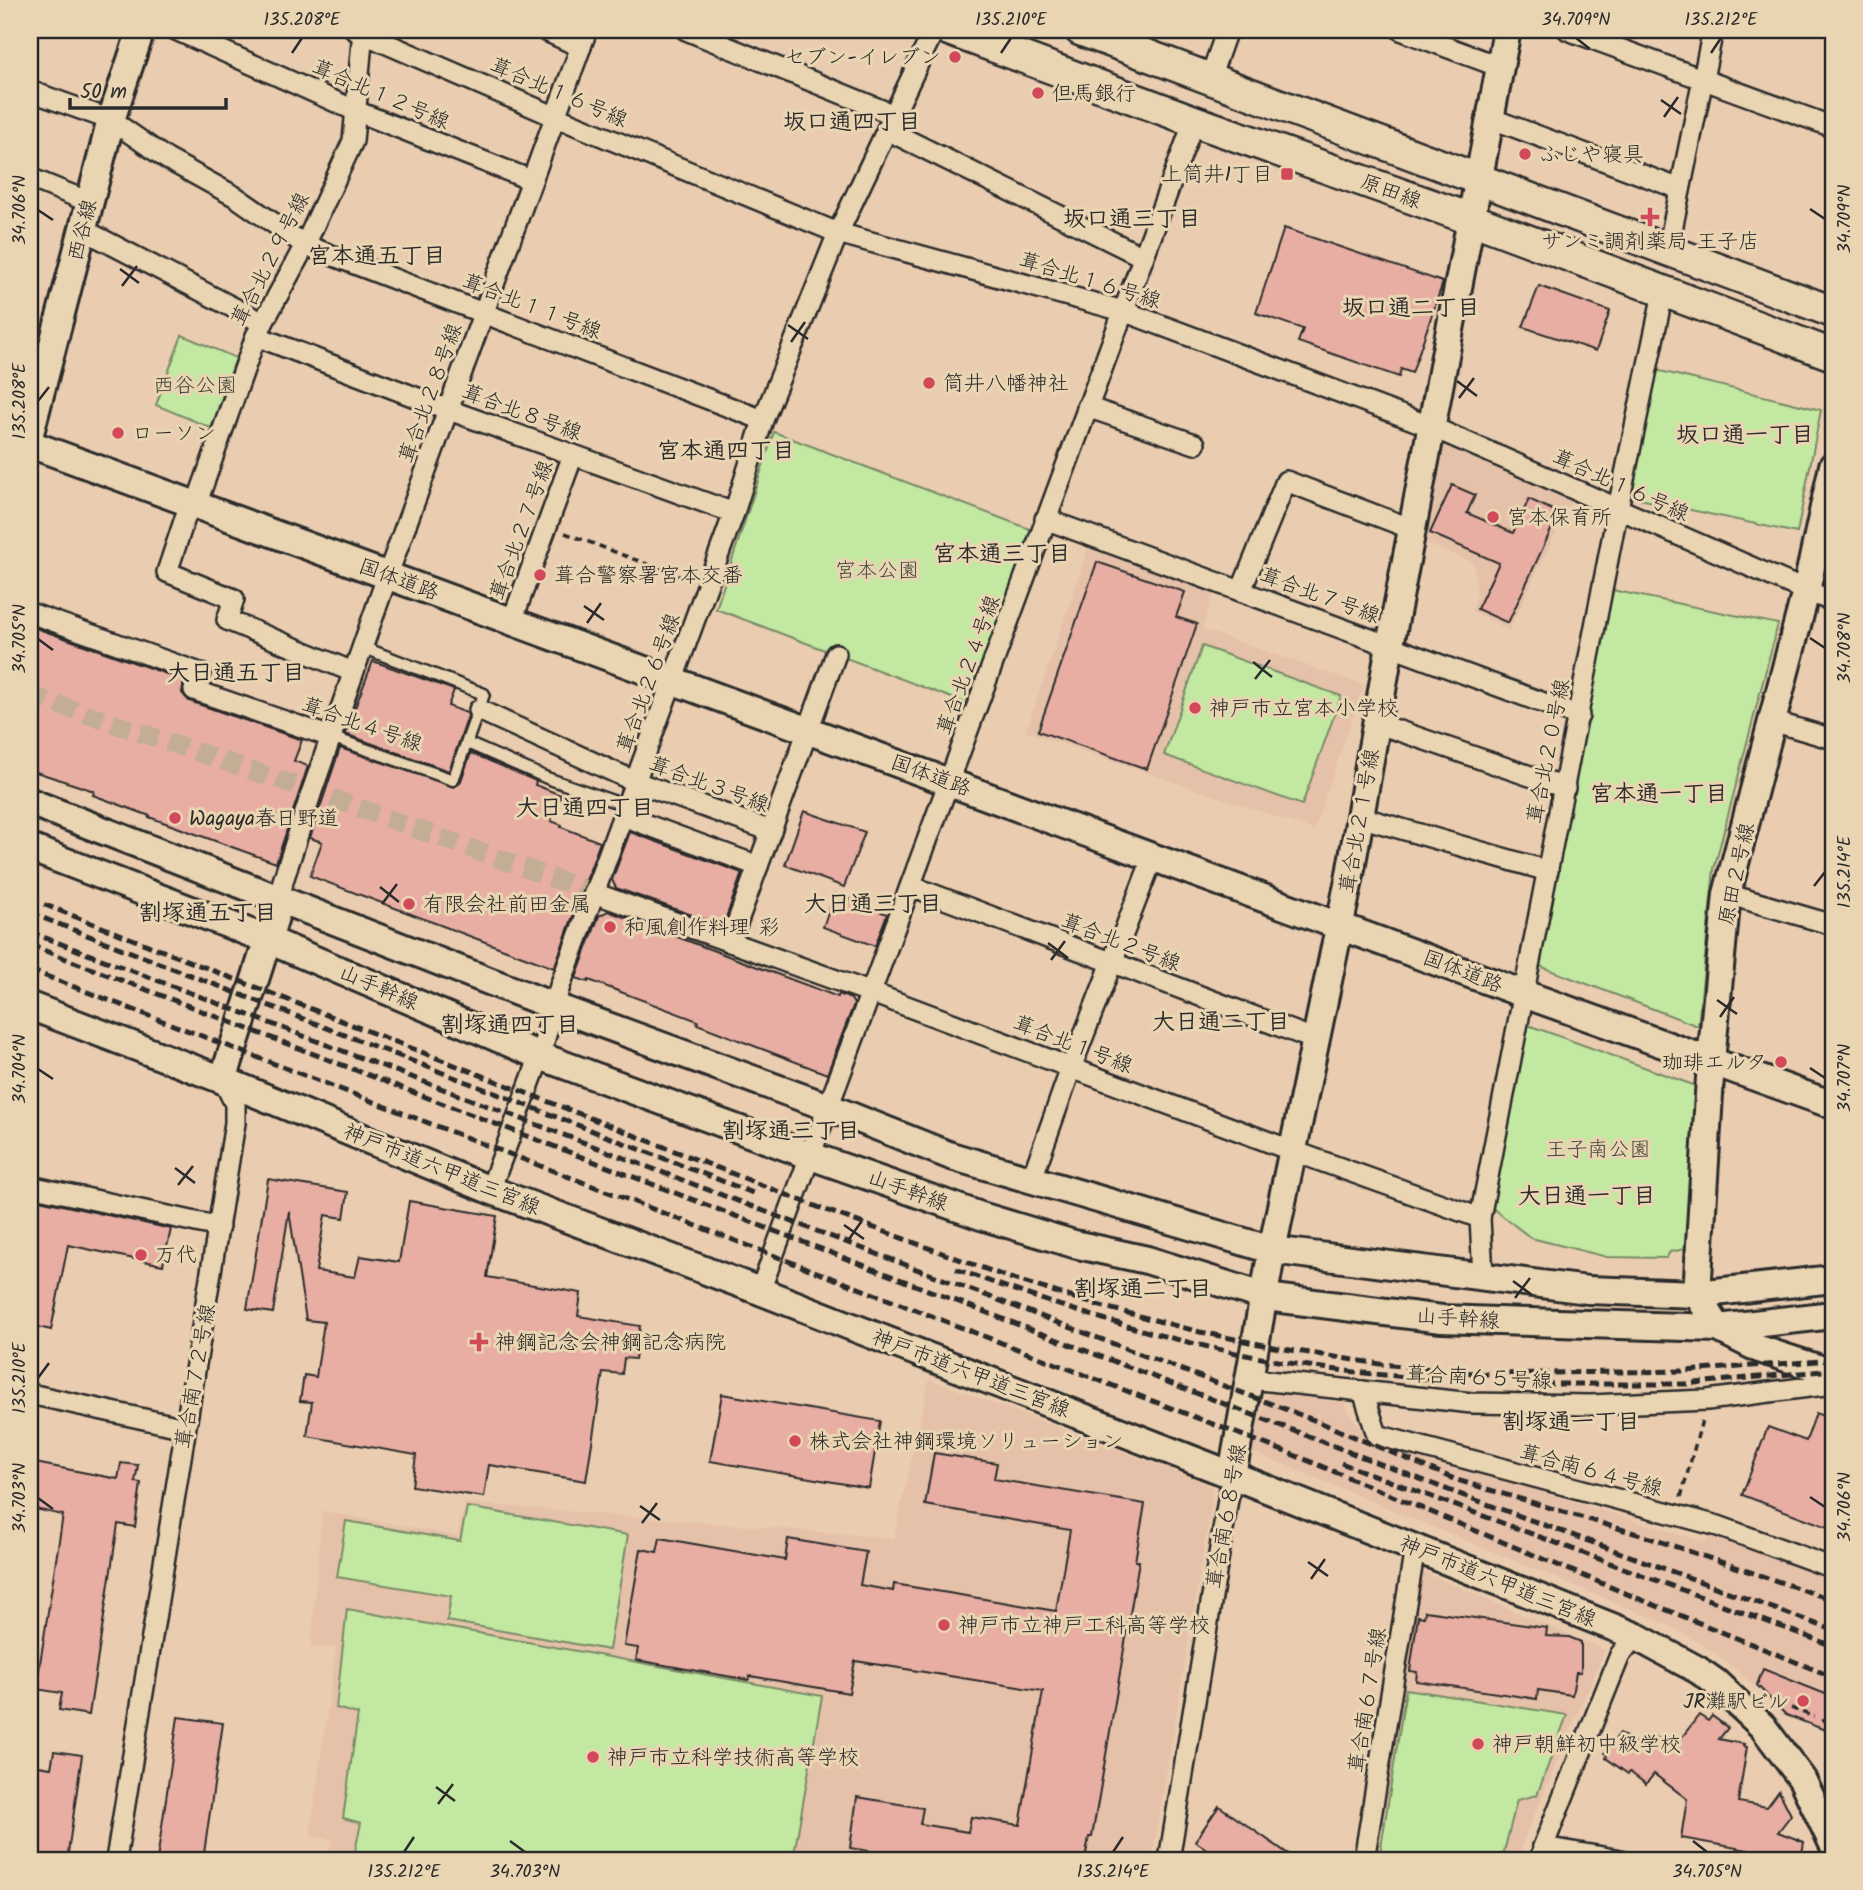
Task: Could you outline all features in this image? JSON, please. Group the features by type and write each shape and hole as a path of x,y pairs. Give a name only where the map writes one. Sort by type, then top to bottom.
{"main road":[{"name":"原田線","path":"949,30 1194,121 1471,219 1833,355"},
{"name":"原田線","path":"1080,30 1833,312"}],"street":[{"name":"西谷線","path":"30,433 111,120 141,30"},
{"name":"葺合北１２号線","path":"176,30 356,111 531,180"},
{"path":"544,30 584,38"},
{"path":"686,30 891,122 1143,257"},
{"name":"葺合北２６号線","path":"490,1190 540,1056 553,1006 734,513 763,420 838,233 934,30"},
{"path":"1210,78 1227,30"},
{"path":"1401,30 1500,67"},
{"name":"葺合北２１号線","path":"1266,1297 1272,1251 1340,925 1390,645 1507,30"},
{"path":"1568,30 1833,127"},
{"path":"1668,249 1713,30"},
{"name":"葺合北２９号線","path":"353,672 227,620 234,599 167,572 260,330 305,245 353,141 360,31"},
{"name":"葺合北１６号線","path":"360,31 556,117 838,233 1123,310 1433,427 1833,601"},
{"name":"葺合北２８号線","path":"280,901 283,881 353,672 584,38"},
{"name":"葺合北１１号線","path":"30,91 111,120 167,159 236,197 305,245 763,420"},
{"path":"1490,118 1680,189"},
{"name":"葺合北２４号線","path":"761,1291 1194,121"},
{"path":"30,178 89,202"},
{"name":"葺合北８号線","path":"82,229 260,330 449,410 734,513"},
{"name":"葺合北２０号線","path":"1480,1218 1618,508 1663,293"},
{"path":"1087,407 1195,444"},
{"name":"国体道路","path":"30,444 1524,994 1833,1105"},
{"name":"葺合北２７号線","path":"512,621 573,455"},
{"name":"原田２号線","path":"1697,1294 1711,1061 1727,894 1806,591 1833,466"},
{"path":"1241,591 1286,481 1412,529"},
{"name":"葺合北７号線","path":"1045,519 1579,716"},
{"name":"葺合北４号線","path":"30,613 200,673 194,690 331,737"},
{"path":"730,942 836,654"},
{"name":"葺合北３号線","path":"479,710 636,782 771,831"},
{"path":"1772,721 1833,739"},
{"path":"1376,723 1565,788"},
{"name":"山手幹線","path":"30,802 280,901 553,1006 828,1107 951,1157 1147,1212 1272,1251 1588,1290 1697,1294 1833,1279"},
{"path":"625,811 758,866"},
{"path":"1360,817 1548,871"},
{"name":"山手幹線","path":"30,848 266,939 540,1056 811,1156 981,1216 1073,1244 1147,1260 1266,1297 1442,1319 1718,1328 1833,1315"},
{"path":"1031,1181 1071,1068 1153,857"},
{"name":"葺合北２号線","path":"911,886 1316,1040"},
{"name":"葺合北１号線","path":"594,893 1480,1218"},
{"path":"1727,894 1833,925"},
{"path":"223,1080 280,901"},
{"name":"神戸市道六甲道三宮線","path":"30,1006 223,1080 490,1190 761,1291 1634,1636 1698,1670 1732,1696 1777,1743 1802,1779 1833,1844"},
{"name":"葺合南７２号線","path":"116,1860 235,1123 234,1104 223,1080"},
{"path":"30,1186 219,1227"},
{"path":"1480,1218 1483,1276"},
{"path":"1697,1294 1718,1328 1759,1349 1833,1373"},
{"name":"葺合南６８号線","path":"1169,1860 1232,1475 1266,1297"},
{"name":"葺合南６５号線","path":"1250,1379 1485,1404 1590,1405 1707,1400 1833,1384"},
{"name":"葺合南６４号線","path":"1363,1391 1377,1436 1676,1516"},
{"path":"30,1394 186,1428"},
{"path":"1676,1516 1718,1526 1833,1568"},
{"name":"葺合南６７号線","path":"1364,1860 1415,1548"},
{"path":"1621,1860 1542,1854 1620,1655 1634,1636"},
{"path":"1802,1779 1833,1791"}],"lane":[{"path":"362,647 484,694 479,710"},
{"name":"葺合北４号線","path":"331,737 453,780 479,710"},
{"path":"467,743 625,811"}],"path":[{"path":"547,526 707,587"},
{"path":"1676,1516 1707,1400"},
{"path":"1791,1708 1814,1717"},
{"path":"1822,1720 1833,1725"}],"shaded area":[{"name":"宮本保育所","path":"1438,435 1575,494 1509,630 1472,611 1477,596 1473,562 1419,541"},
{"name":"神戸市立宮本小学校","path":"1088,549 1214,592 1202,629 1364,685 1314,830 1026,731"},
{"path":"929,1379 1203,1482 1211,1488 1212,1501 1152,1860 326,1860 333,1840 310,1836 336,1648 311,1647 322,1511 457,1536 465,1503 894,1538"},
{"path":"1269,1392 1343,1403 1367,1438 1705,1542 1715,1532 1833,1576 1833,1734 1780,1714 1760,1691 1720,1656 1671,1626 1248,1450"},
{"name":"神戸朝鮮初中級学校","path":"1421,1571 1605,1650 1524,1839 1520,1860 1372,1860"}],"green space":[{"name":"西谷公園","path":"182,335 236,358 211,428 156,405"},
{"path":"1656,370 1821,410 1797,533 1626,496"},
{"name":"宮本公園","path":"774,432 1035,531 973,706 716,609"},
{"path":"1612,590 1778,624 1714,869 1698,1026 1537,965"},
{"path":"1202,646 1341,696 1302,805 1164,755"},
{"name":"王子南公園","path":"1528,1025 1696,1086 1685,1249 1670,1252 1666,1258 1607,1257 1531,1238 1491,1207"},
{"path":"467,1507 628,1535 609,1650 447,1621 451,1596 337,1577 346,1521 460,1541"},
{"path":"347,1609 822,1696 793,1860 353,1860 361,1823 343,1818 358,1714 336,1708"},
{"path":"1406,1689 1567,1715 1537,1795 1517,1800 1502,1860 1379,1860"}],"building":[{"path":"1284,228 1443,282 1412,373 1401,369 1399,377 1298,342 1303,329 1256,313"},
{"path":"1539,286 1610,311 1596,351 1523,327"},
{"path":"1452,485 1475,495 1467,513 1513,533 1529,499 1559,513 1508,623 1477,609 1499,563 1430,533"},
{"path":"1097,562 1185,592 1176,617 1197,624 1147,769 1038,731"},
{"path":"30,626 184,680 182,693 189,701 302,740 294,761 308,766 276,863 93,795 94,791 30,770"},
{"path":"373,661 454,690 448,706 467,713 468,716 449,771 345,734"},
{"path":"340,748 454,787 460,783 471,753 536,781 535,785 561,795 551,821 600,842 554,968 310,876 322,842 310,838"},
{"path":"804,811 865,832 844,887 785,865"},
{"path":"630,832 742,873 723,926 616,888 612,880"},
{"path":"835,894 887,914 875,946 823,927"},
{"path":"608,911 838,997 839,994 851,999 854,1004 827,1074 697,1024 698,1021 589,980 588,982 576,978 599,916"},
{"name":"神鋼記念会神鋼記念病院","path":"268,1179 348,1192 344,1218 325,1215 316,1271 355,1277 360,1256 399,1262 409,1201 497,1216 487,1277 581,1293 578,1316 640,1326 635,1359 624,1358 622,1374 603,1372 586,1481 489,1465 484,1497 412,1486 416,1455 307,1436 312,1402 300,1401 304,1375 316,1377 324,1322 306,1320 289,1211 273,1313 247,1309"},
{"name":"万代","path":"30,1198 171,1229 163,1265 68,1245 51,1330 30,1325"},
{"name":"株式会社神鋼環境ソリューション","path":"722,1394 880,1421 869,1488 710,1461"},
{"path":"1816,1413 1833,1420 1833,1529 1742,1495 1768,1427 1806,1441"},
{"path":"934,1453 997,1463 994,1479 1145,1504 1135,1561 1139,1561 1092,1837 1089,1837 1085,1860 926,1860 850,1848 857,1797 923,1808 920,1824 968,1832 971,1817 1020,1825 1043,1691 855,1661 849,1693 750,1676 749,1680 636,1660 638,1648 624,1646 641,1549 657,1552 660,1538 785,1560 788,1539 866,1552 860,1585 893,1591 894,1584 1056,1611 1070,1530 925,1505"},
{"path":"30,1462 118,1479 121,1463 138,1465 135,1482 141,1483 135,1527 118,1524 89,1715 59,1710 62,1693 36,1689 63,1515 30,1508"},
{"path":"1425,1611 1547,1628 1546,1636 1569,1637 1581,1642 1581,1672 1576,1672 1572,1695 1538,1690 1537,1699 1416,1681 1417,1672 1410,1671 1418,1616 1424,1617"},
{"name":"JR灘駅ビル","path":"1763,1669 1833,1697 1833,1733 1786,1715 1757,1685"},
{"path":"1699,1715 1708,1721 1712,1716 1728,1728 1719,1739 1747,1747 1738,1802 1767,1807 1779,1791 1791,1815 1778,1832 1804,1842 1801,1860 1746,1860 1748,1850 1681,1838 1687,1799 1654,1774 1646,1784 1606,1758 1605,1753 1620,1733 1640,1747 1642,1745 1648,1749 1657,1738 1672,1750"},
{"path":"178,1717 223,1723 203,1860 157,1860"},
{"path":"54,1751 82,1755 67,1860 30,1860 32,1765 51,1768"},
{"path":"1219,1806 1297,1860 1222,1860 1195,1841"}],"tunnel":[{"path":"30,695 312,791 594,893"}],"railway":[{"path":"30,899 823,1209 1010,1278 1097,1305 1200,1332 1380,1364 1485,1374 1686,1371 1833,1360"},
{"path":"30,913 753,1193"},
{"path":"30,932 1319,1422 1457,1480 1644,1536 1833,1600"},
{"path":"30,945 1451,1491 1833,1630"},
{"path":"30,970 1304,1459 1833,1677"},
{"path":"956,1269 1075,1310 1196,1344 1316,1367 1432,1379"},
{"path":"1543,1384 1685,1384 1833,1370"},
{"path":"1341,1463 1833,1646"}],"place":[{"name":"セブン-イレブン","path":"955,57"},
{"name":"但馬銀行","path":"1038,93"},
{"name":"ふじや寝具","path":"1525,154"},
{"name":"上筒井1丁目","path":"1287,174"},
{"name":"サンミ調剤薬局 王子店","path":"1650,217"},
{"name":"筒井八幡神社","path":"929,383"},
{"name":"ローソン","path":"118,433"},
{"name":"宮本保育所","path":"1493,517"},
{"name":"葺合警察署宮本交番","path":"540,575"},
{"name":"神戸市立宮本小学校","path":"1195,708"},
{"name":"Wagaya春日野道","path":"175,818"},
{"name":"有限会社前田金属","path":"409,904"},
{"name":"和風創作料理 彩","path":"610,927"},
{"name":"珈琲エルタ","path":"1781,1062"},
{"name":"万代","path":"141,1255"},
{"name":"神鋼記念会神鋼記念病院","path":"479,1342"},
{"name":"株式会社神鋼環境ソリューション","path":"795,1441"},
{"name":"神戸市立神戸工科高等学校","path":"944,1625"},
{"name":"JR灘駅ビル","path":"1803,1701"},
{"name":"神戸朝鮮初中級学校","path":"1478,1744"},
{"name":"神戸市立科学技術高等学校","path":"593,1757"}],"district":[{"name":"坂口通四丁目","path":"852,121"},
{"name":"坂口通三丁目","path":"1132,218"},
{"name":"宮本通五丁目","path":"377,255"},
{"name":"坂口通二丁目","path":"1411,307"},
{"name":"坂口通一丁目","path":"1745,434"},
{"name":"宮本通四丁目","path":"726,450"},
{"name":"宮本通三丁目","path":"1002,553"},
{"name":"大日通五丁目","path":"236,672"},
{"name":"宮本通一丁目","path":"1659,793"},
{"name":"大日通四丁目","path":"585,807"},
{"name":"大日通三丁目","path":"873,903"},
{"name":"割塚通五丁目","path":"208,912"},
{"name":"大日通二丁目","path":"1221,1021"},
{"name":"割塚通四丁目","path":"510,1024"},
{"name":"割塚通三丁目","path":"791,1130"},
{"name":"大日通一丁目","path":"1587,1195"},
{"name":"割塚通二丁目","path":"1143,1288"},
{"name":"割塚通一丁目","path":"1571,1421"}]}
